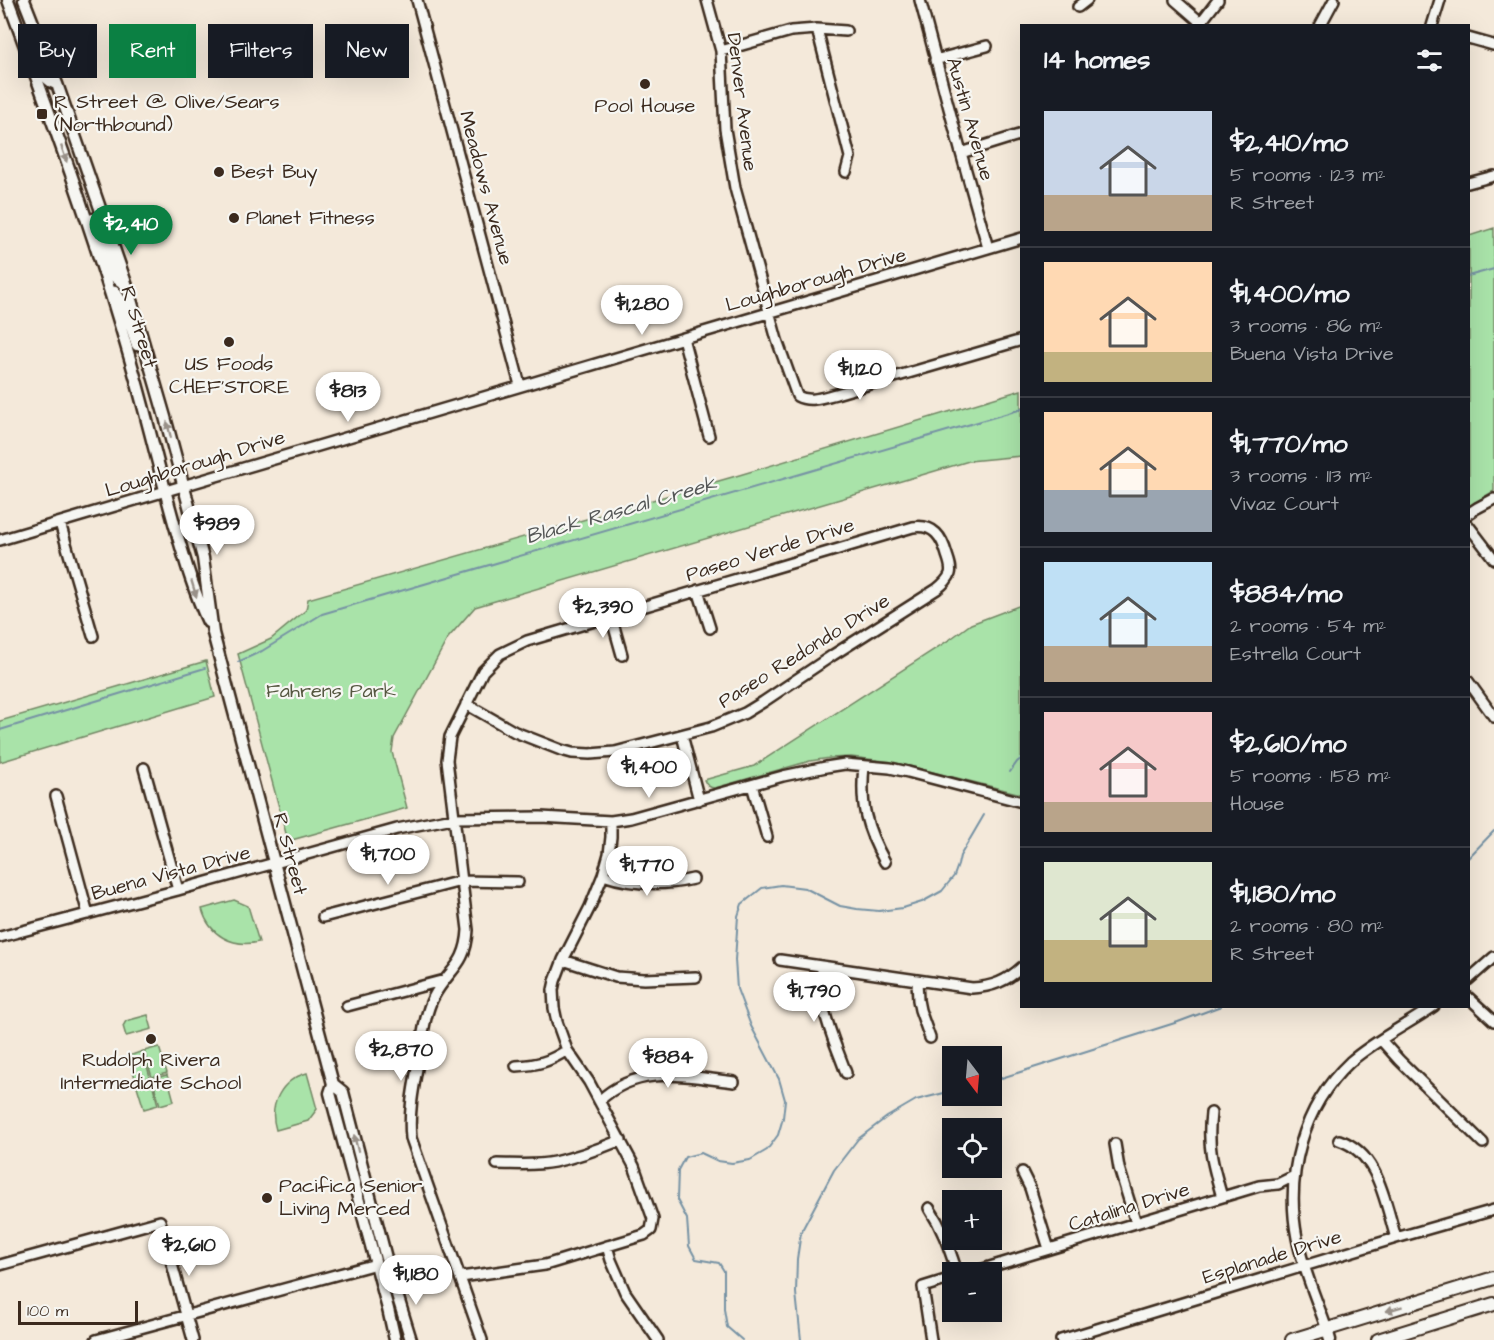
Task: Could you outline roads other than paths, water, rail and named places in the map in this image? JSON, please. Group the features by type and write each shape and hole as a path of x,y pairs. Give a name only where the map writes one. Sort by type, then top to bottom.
{"main road":[{"path":"1292,1340 1329,1335 1494,1278"},
{"path":"1378,1340 1494,1305"}],"street":[{"name":"R Street","path":"8,0 18,27"},
{"name":"R Street","path":"24,0 57,84 127,286 165,417 202,558 213,633 333,1084 330,1093 395,1340"},
{"name":"Meadows Avenue","path":"417,0 520,385"},
{"name":"Denver Avenue","path":"707,0 721,51 725,129 733,174 770,312 796,396 804,400 813,400 1020,341"},
{"name":"Austin Avenue","path":"920,0 988,248"},
{"path":"1078,7 1087,0"},
{"path":"1174,0 1201,24 1218,0"},
{"path":"1321,24 1334,0"},
{"path":"1433,24 1440,0"},
{"path":"721,51 790,31 817,29 846,31"},
{"path":"817,29 850,157 846,172"},
{"path":"1470,39 1493,45"},
{"path":"935,60 987,46"},
{"name":"R Street","path":"36,78 110,291 197,599 213,633"},
{"path":"46,78 51,83 57,84"},
{"path":"41,92 50,91 54,96 73,146 81,154"},
{"path":"961,153 1020,135"},
{"path":"1470,182 1494,176"},
{"path":"84,211 92,217 96,224 116,278 127,286"},
{"name":"Loughborough Drive","path":"0,540 1020,239"},
{"path":"110,291 115,292 120,298 137,346 147,356"},
{"path":"682,338 709,436"},
{"path":"1470,513 1494,499"},
{"path":"60,522 93,636"},
{"name":"Paseo Verde Drive","path":"482,1340 411,1138 409,1122 410,1104 424,1029 433,999 459,963 467,941 468,930 447,760 450,736 465,704 483,671 500,654 527,641 913,527"},
{"name":"Paseo Redondo Drive","path":"465,704 515,732 572,753 615,752 711,727 745,713 852,642 938,590 948,578 950,571 943,542 938,534 929,528 913,527"},
{"path":"1470,528 1494,559"},
{"path":"698,590 710,628"},
{"path":"611,616 622,655"},
{"path":"1470,684 1494,717"},
{"path":"682,735 699,800"},
{"name":"Buena Vista Drive","path":"0,937 178,890 397,828 453,818 541,817 611,821 631,818 791,774 845,764 908,772 1020,801"},
{"path":"864,766 862,790 868,826 885,862"},
{"path":"144,768 178,890"},
{"path":"752,785 767,837"},
{"path":"56,796 88,914"},
{"path":"461,1277 545,1264 644,1235 651,1230 653,1219 638,1175 600,1101 567,1050 557,1022 554,999 555,981 563,960 590,907 603,875 609,854 611,821"},
{"path":"603,875 628,882 648,884 693,879"},
{"path":"322,917 461,881 518,882"},
{"path":"1470,978 1494,957"},
{"path":"563,960 616,977 644,979 696,977"},
{"path":"780,960 964,988 984,988 1005,980 1020,969"},
{"path":"822,967 822,1002 846,1073"},
{"path":"347,1006 445,980"},
{"path":"917,981 920,1010 930,1038"},
{"path":"1470,999 1494,1021"},
{"path":"1329,1335 1304,1265 1294,1221 1294,1176 1302,1137 1323,1094 1341,1072 1367,1049 1431,1008"},
{"path":"1381,1040 1483,1143"},
{"path":"516,1066 540,1064 567,1050"},
{"path":"600,1101 611,1090 630,1081 649,1076 676,1075 734,1082"},
{"name":"R Street","path":"333,1084 343,1092 387,1262 411,1340"},
{"path":"1211,1113 1209,1145 1222,1197"},
{"path":"497,1164 553,1162 581,1155 621,1140"},
{"path":"1339,1140 1357,1148 1371,1165 1382,1190 1396,1238"},
{"path":"1115,1144 1119,1168 1136,1223"},
{"path":"1022,1172 1030,1188 1049,1249"},
{"name":"Catalina Drive","path":"1002,1263 1259,1186 1278,1184 1294,1176"},
{"path":"929,1208 946,1237 954,1262"},
{"name":"Esplanade Drive","path":"1061,1340 1304,1265 1494,1210"},
{"path":"0,1265 160,1221 192,1340"},
{"path":"607,1246 625,1292 658,1340"},
{"path":"96,1340 376,1264"},
{"path":"931,1340 923,1287 942,1281"}],"waterway":[{"name":"Black Rascal Creek","path":"1470,275 1494,269"},
{"name":"Black Rascal Creek","path":"238,662 262,651 322,614 1020,410"},
{"name":"Black Rascal Creek","path":"0,730 205,668"},
{"path":"1010,772 1020,760"},
{"path":"742,1340 727,1327 724,1309 724,1271 719,1263 696,1259 689,1246 687,1219 677,1200 678,1170 685,1157 701,1153 718,1161 732,1163 750,1160 767,1150 778,1135 783,1118 785,1100 779,1079 751,1026 737,989 735,960 738,916 742,904 762,888 781,885 805,888 840,906 857,909 879,911 903,908 922,902 942,891 954,876 960,856 984,815"},
{"path":"1470,856 1494,831"},
{"path":"1002,1078 1216,1008"},
{"path":"801,1340 796,1293 801,1232 834,1170 858,1139 887,1117 916,1100 942,1094"}],"place":[{"name":"Pool House","path":"645,84"},
{"name":"R Street @ Olive/Sears (Northbound)","path":"42,114"},
{"name":"Best Buy","path":"219,172"},
{"name":"Planet Fitness","path":"234,218"},
{"name":"US Foods CHEF'STORE","path":"229,342"},
{"name":"Rudolph Rivera Intermediate School","path":"151,1039"},
{"name":"Pacifica Senior Living Merced","path":"267,1198"}],"park label":[{"name":"Fahrens Park","path":"331,691"}]}
